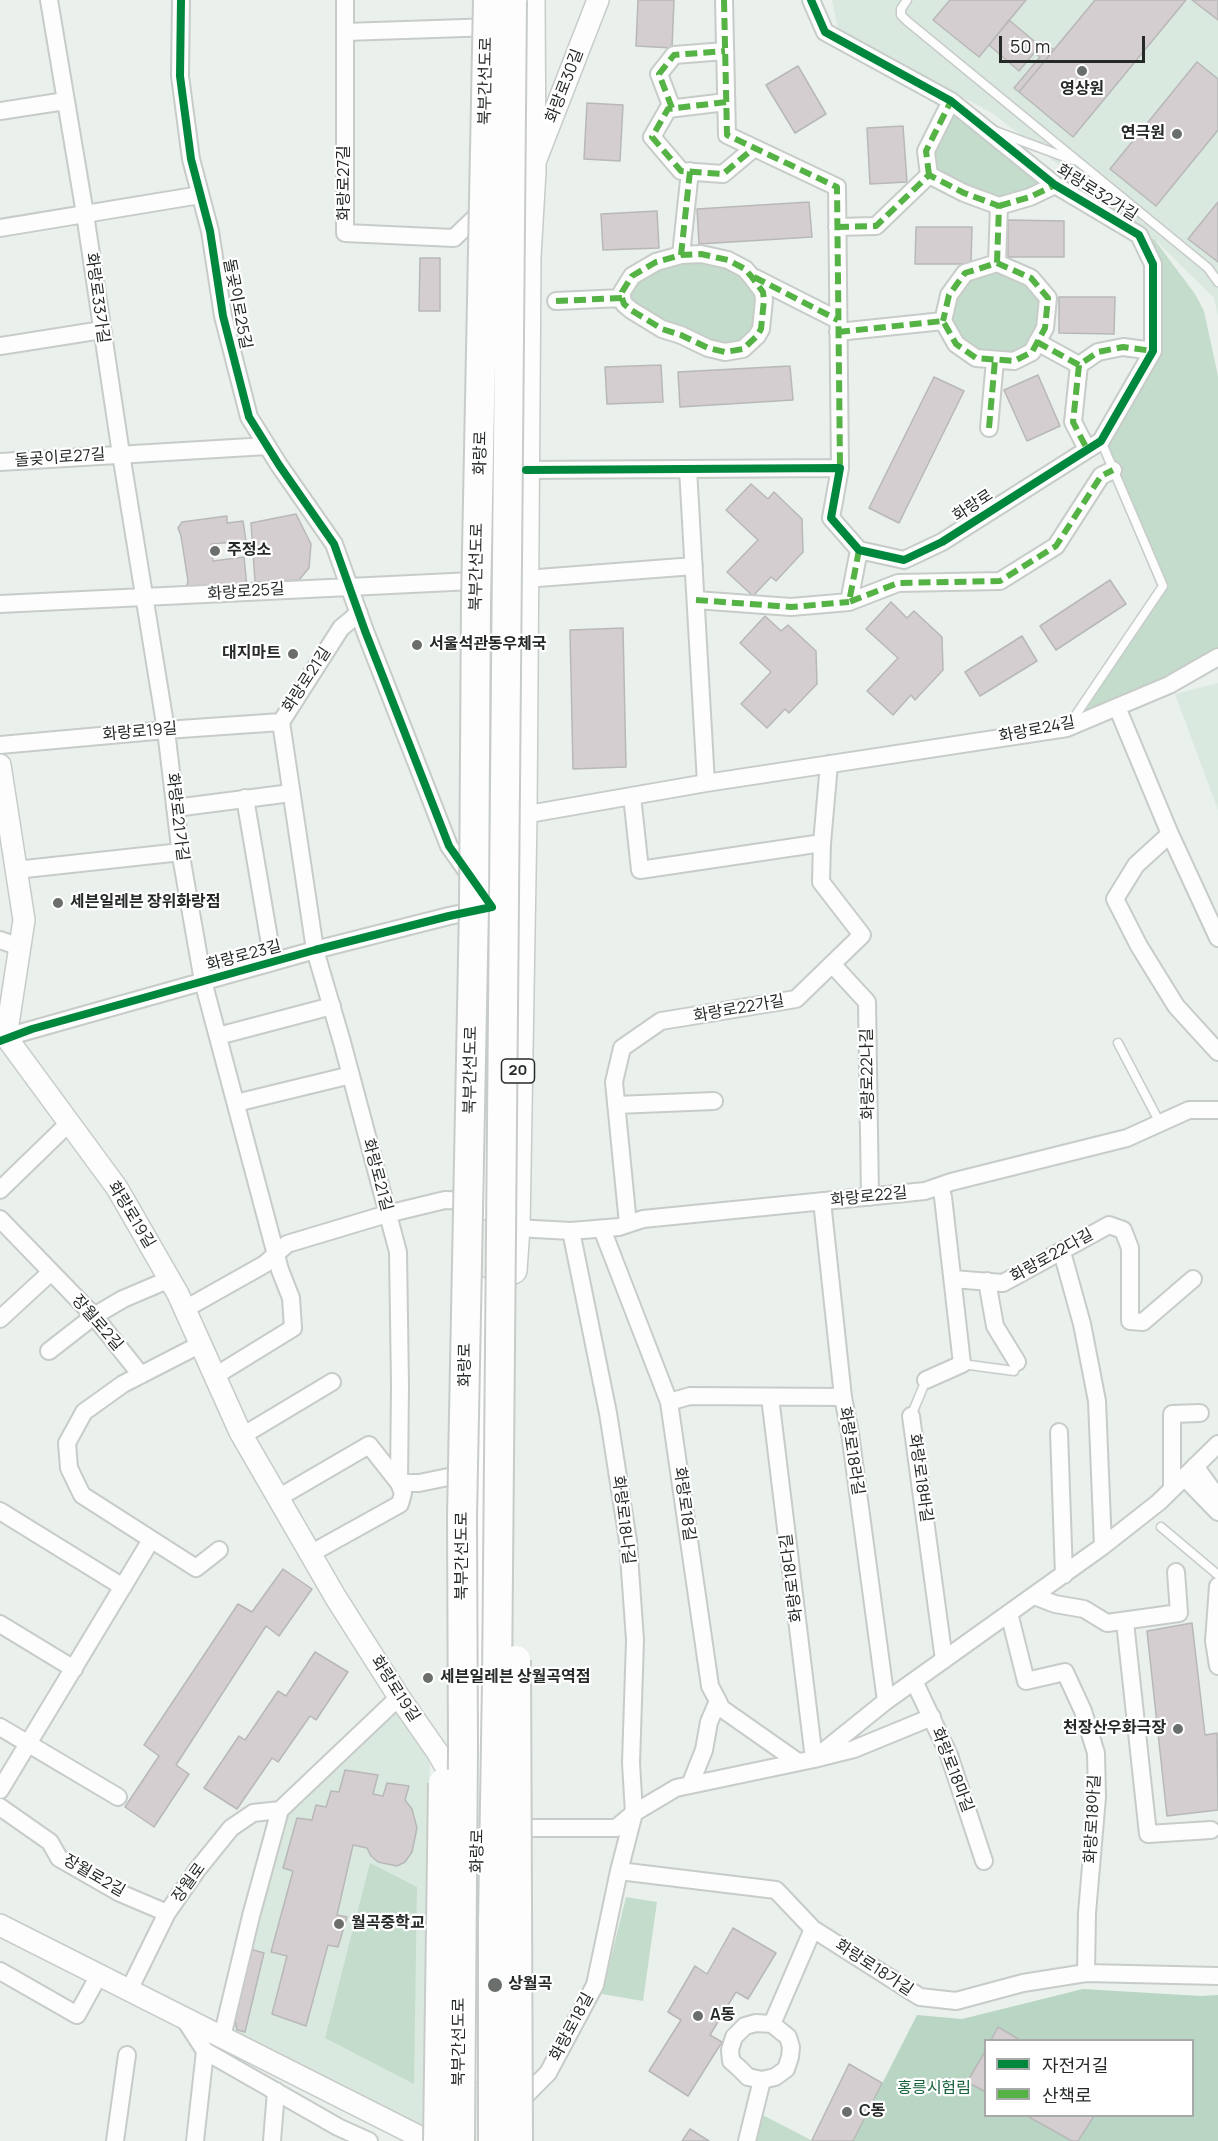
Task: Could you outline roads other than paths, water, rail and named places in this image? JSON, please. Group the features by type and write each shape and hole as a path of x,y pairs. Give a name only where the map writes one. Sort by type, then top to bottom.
{"highway":[{"name":"북부간선도로","path":"459,2141 463,1749 462,1517 488,0"},
{"name":"북부간선도로","path":"493,2141 493,1921 512,0"},
{"path":"438,2141 442,1815 448,1649 462,1517"},
{"path":"498,1586 516,1640 518,2141"}],"main road":[{"name":"화랑로","path":"471,2141 489,1826 516,1228 523,815 527,256 532,171 531,0"},
{"name":"화랑로","path":"499,13 492,907 487,1143 479,1201 481,1247 479,1471 489,1826 508,2141"}],"street":[{"name":"화랑로33가길","path":"49,0 85,214 143,597"},
{"name":"돌곶이로25길","path":"181,0 180,76 191,159 210,231 223,316 249,417 334,544 350,586"},
{"name":"화랑로27길","path":"345,0 345,233 454,238 497,197"},
{"name":"화랑로30길","path":"532,171 598,0"},
{"path":"724,0 727,135 837,188 840,468 831,518 859,550 849,602"},
{"name":"화랑로32가길","path":"811,0 825,32 951,100 1055,184 1139,235 1153,264 1153,351"},
{"name":"화랑로","path":"345,32 499,13"},
{"path":"672,108 658,74 674,55 725,51"},
{"path":"929,175 926,151 951,100"},
{"path":"0,111 65,101"},
{"path":"726,102 668,109 652,137 681,171 723,174 754,148"},
{"path":"681,255 690,171"},
{"path":"929,175 964,193 999,207 1029,197 1055,184"},
{"path":"837,227 876,226 929,175"},
{"path":"0,228 200,195"},
{"path":"997,263 999,207"},
{"path":"751,276 762,292 763,320 757,336 743,349 725,352 699,345 681,335 662,329 631,310 624,304 622,298 622,292 632,276 656,262 693,254 719,257 737,264 751,276 838,326 943,321"},
{"path":"997,263 1031,278 1048,298 1046,328 1032,352 1014,361 976,358 956,344 943,321 950,295 965,273 997,263"},
{"path":"556,301 622,298"},
{"path":"0,346 102,330"},
{"path":"1037,342 1079,365"},
{"path":"1123,347 1153,351 1094,445 1072,422 1079,365 1098,352 1123,347"},
{"path":"989,428 995,360"},
{"name":"화랑로","path":"859,550 904,560 942,542 1094,445"},
{"path":"121,454 267,446"},
{"name":"돌곶이로27길","path":"0,462 121,454"},
{"path":"526,470 840,468"},
{"path":"688,469 706,783"},
{"path":"696,600 791,607 849,602 898,583 1000,581 1056,546 1101,476 1113,470"},
{"path":"525,579 694,566"},
{"name":"화랑로25길","path":"0,604 493,580"},
{"path":"350,586 449,846 492,907"},
{"name":"화랑로21가길","path":"143,597 166,730 181,852 203,981 280,1270 291,1298 293,1328 215,1376"},
{"name":"화랑로21길","path":"359,613 341,628 280,722 315,950 398,1252 399,1483"},
{"name":"화랑로24길","path":"523,815 706,783 1067,728 1169,685 1218,657"},
{"path":"1117,707 1170,834 1218,938"},
{"name":"화랑로19길","path":"0,745 280,722"},
{"name":"화랑로22가길","path":"628,1224 614,1082 622,1048 661,1021 796,999 862,935 821,882 829,764"},
{"path":"0,765 24,920 3,1039"},
{"path":"175,808 291,793"},
{"path":"632,796 640,870 822,843"},
{"name":"화랑로23길","path":"245,798 273,962"},
{"path":"1170,834 1136,865 1115,899 1139,946 1176,1006 1218,1052"},
{"path":"16,870 181,852"},
{"name":"화랑로23길","path":"3,1039 315,950 492,907"},
{"path":"0,940 20,947"},
{"name":"화랑로22나길","path":"832,964 867,1002 870,1197"},
{"path":"218,1036 332,1006"},
{"name":"화랑로19길","path":"3,1039 69,1122 117,1188 170,1279 242,1436 310,1554 399,1697 489,1826"},
{"path":"236,1102 351,1075"},
{"path":"616,1105 714,1101"},
{"name":"화랑로22길","path":"516,1228 571,1231 602,1229 619,1227 643,1219 925,1191 1126,1138 1189,1110 1218,1110"},
{"path":"0,1190 69,1122"},
{"path":"940,1186 962,1364"},
{"path":"185,1309 265,1264 287,1244 387,1214 445,1200 479,1201"},
{"name":"화랑로18라길","path":"822,1201 843,1397 850,1433 886,1701"},
{"name":"장월로2길","path":"0,1219 94,1316 141,1375"},
{"name":"화랑로22다길","path":"953,1278 1003,1283 1109,1225 1123,1230 1130,1248 1130,1321 1143,1322 1193,1279"},
{"name":"화랑로18길","path":"602,1229 669,1402 710,1686 717,1701"},
{"name":"화랑로18나길","path":"571,1231 608,1413 628,1541 635,1640 631,1763 634,1813"},
{"path":"1062,1252 1082,1324 1097,1401 1103,1546"},
{"path":"0,1319 51,1272"},
{"path":"49,1351 94,1316 123,1299 170,1279"},
{"path":"987,1281 995,1326 1017,1362"},
{"path":"201,1344 123,1384 84,1412 67,1443 69,1468 82,1495 196,1568 219,1550"},
{"name":"화랑로18바길","path":"926,1380 962,1364"},
{"path":"242,1436 332,1382"},
{"path":"669,1402 690,1396 843,1397"},
{"name":"화랑로18다길","path":"770,1397 806,1760"},
{"path":"1200,1413 1172,1414 1184,1477 1218,1512"},
{"name":"화랑로18바길","path":"911,1416 944,1659"},
{"path":"1059,1432 1064,1575"},
{"path":"806,1760 1103,1546 1184,1477 1218,1444"},
{"path":"278,1498 369,1445 399,1483 403,1493 400,1504 310,1554"},
{"path":"399,1483 419,1484 479,1471"},
{"path":"1184,1477 1218,1498"},
{"path":"0,1511 123,1587"},
{"path":"0,1790 151,1540"},
{"path":"1034,1596 1055,1604 1084,1609 1107,1623 1179,1614 1176,1572"},
{"path":"1218,1586 1214,1641 1218,1665"},
{"name":"화랑로18아길","path":"1009,1613 1026,1681 1065,1672 1083,1711 1096,1753 1097,1797 1087,1913 1086,1973"},
{"path":"1125,1622 1148,1834 1210,1830"},
{"path":"0,1624 74,1669"},
{"name":"화랑로18마길","path":"914,1681 949,1755 984,1861"},
{"path":"222,2037 250,1916 280,1810 399,1697"},
{"path":"690,1785 704,1749 709,1722 717,1701"},
{"path":"717,1701 721,1708 806,1760"},
{"path":"634,1813 676,1788 854,1749 932,1717"},
{"path":"0,1727 118,1797"},
{"name":"장월로2길","path":"0,1807 50,1842 59,1858 120,1893 167,1913"},
{"name":"장월로","path":"129,1990 167,1913 197,1870 231,1828 253,1813 280,1810"},
{"name":"화랑로","path":"489,1826 616,1828 634,1813"},
{"name":"화랑로18길","path":"508,2112 548,2073 595,1985 619,1870 634,1813"},
{"name":"화랑로18가길","path":"619,1870 776,1890 813,1929 920,1997 956,2001 1023,1983 1086,1973 1218,1976"},
{"path":"0,1925 428,2141"},
{"path":"771,2025 813,1929"},
{"path":"0,1971 77,2015 99,1975"},
{"path":"183,2017 205,2051 276,2091 344,2136 369,2141"},
{"path":"756,2023 771,2025 788,2037 791,2047 786,2069 775,2077 762,2080 748,2077 731,2061 730,2050 734,2037 745,2026 756,2023"},
{"path":"195,2141 205,2051"},
{"path":"115,2141 127,2055"},
{"path":"747,2141 762,2080"},
{"path":"272,2141 276,2091"}],"lane":[{"path":"906,0 901,9 901,15 907,21 1208,268 1218,282"},
{"path":"978,124 1080,163"},
{"path":"1067,728 1163,586 1113,470 1094,445"},
{"path":"1118,1043 1160,1123"},
{"path":"962,1364 1014,1371 1017,1362"},
{"name":"화랑로18바길","path":"911,1416 926,1380"},
{"path":"1161,1527 1218,1575"}],"place":[{"name":"영상원","path":"1082,71"},
{"name":"연극원","path":"1177,134"},
{"name":"주정소","path":"215,551"},
{"name":"서울석관동우체국","path":"417,645"},
{"name":"대지마트","path":"293,654"},
{"name":"세븐일레븐 장위화랑점","path":"58,903"},
{"name":"세븐일레븐 상월곡역점","path":"428,1678"},
{"name":"천장산우화극장","path":"1178,1729"},
{"name":"월곡중학교","path":"339,1924"},
{"name":"상월곡","path":"495,1985"},
{"name":"A동","path":"698,2016"},
{"name":"C동","path":"847,2112"}],"park label":[{"name":"홍릉시험림","path":"934,2089"}]}
